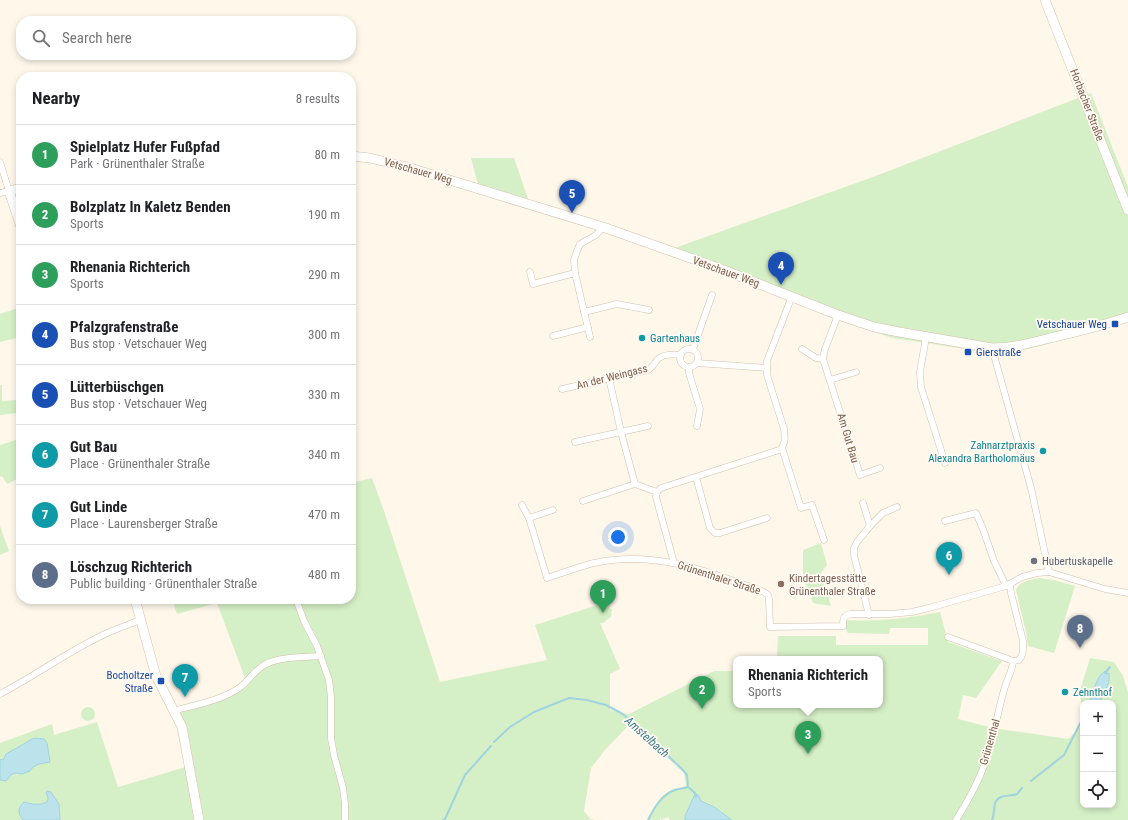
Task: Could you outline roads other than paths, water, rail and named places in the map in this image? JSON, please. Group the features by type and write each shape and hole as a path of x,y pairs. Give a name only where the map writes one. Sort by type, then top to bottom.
{"street":[{"name":"Horbacher Straße","path":"1045,0 1128,210"},
{"name":"Vetschauer Weg","path":"356,157 370,158 407,167 603,227 721,269 838,315 874,327 992,348 1005,348 1092,328 1128,317"},
{"path":"0,162 5,192 16,216"},
{"path":"5,192 16,189"},
{"path":"590,337 575,273 574,260 576,251 580,244 596,235 603,227"},
{"path":"530,272 533,284 575,273"},
{"path":"697,363 697,352 693,349 712,295"},
{"path":"792,296 766,361 767,375 785,435 782,448 801,508 812,505 824,540"},
{"path":"584,312 617,304 649,310"},
{"path":"802,349 816,358 823,359 825,349 838,315"},
{"path":"552,336 588,327"},
{"path":"926,337 920,372 921,387 945,463"},
{"path":"992,348 1030,488 1049,572"},
{"name":"An der Weingass","path":"562,389 648,370 653,368 661,356 675,354 680,355 686,349 693,349"},
{"path":"680,355 684,366 689,367 697,363 767,368"},
{"name":"Am Gut Bau","path":"823,359 860,475 880,468"},
{"path":"689,367 689,373 700,409 697,426"},
{"path":"830,380 856,372"},
{"path":"609,378 621,432 635,484"},
{"path":"575,442 648,426"},
{"path":"674,563 656,497 657,492 661,488 782,448"},
{"path":"696,477 710,528 715,533 720,533 767,518"},
{"path":"583,501 635,484 657,492"},
{"path":"863,503 870,526"},
{"name":"Grünenthaler Straße","path":"522,505 529,518 547,578 584,566 620,560 645,559 674,563 704,570 764,592 768,595 769,599 770,627 843,626 843,619 845,616 850,614 869,615 912,612 1008,585 1022,577 1037,573 1049,572 1105,589 1128,593"},
{"path":"869,615 854,555 854,548 870,526 883,513 897,507"},
{"path":"529,518 553,510"},
{"path":"945,521 976,513 994,561 1011,593 1022,634 1024,649 1022,657 1019,660 1013,661 948,637"},
{"path":"136,604 156,676 182,727 199,820"},
{"path":"298,604 321,656 329,680 331,690 331,738 334,756 343,788 345,820"},
{"path":"0,694 103,635 140,620"},
{"path":"173,711 228,695 243,686 259,668 272,662 321,656"},
{"name":"Grünenthal","path":"956,820 962,811 987,757 1005,683 1013,661"}],"water":[{"path":"1105,671 1107,672 1106,674 1109,673 1109,682 1101,700 1090,700 1097,681"},
{"path":"34,738 44,739 47,743 50,762 39,764 33,767 30,771 22,774 12,774 6,781 0,780 0,760 4,759 6,754"},
{"path":"47,791 51,792 59,804 60,820 23,820 19,811 22,804 24,802 38,804 47,802"},
{"path":"695,794 698,795 701,801 714,807 732,820 685,820 685,816"}],"waterway":[{"name":"Amstelbach","path":"1105,673 1110,667"},
{"name":"Amstelbach","path":"494,742 510,727 534,712 569,698 587,700 606,705 625,716 682,769 687,775 688,787 695,793 696,797"},
{"name":"Amstelbach","path":"1031,781 1064,755 1080,724"},
{"name":"Amstelbach","path":"443,820 445,819 465,775 491,746"},
{"path":"648,820 662,798 670,792 688,787"},
{"name":"Amstelbach","path":"992,820 996,801 1003,796 1017,794 1022,788"}],"place":[{"name":"Lütterbüschgen","path":"572,213"},
{"name":"Pfalzgrafenstraße","path":"781,285"},
{"name":"Vetschauer Weg","path":"1115,324"},
{"name":"Gartenhaus","path":"642,338"},
{"name":"Gierstraße","path":"968,352"},
{"name":"Zahnarztpraxis Alexandra Bartholomäus","path":"1043,451"},
{"name":"Hubertuskapelle","path":"1034,561"},
{"name":"Gut Bau","path":"949,575"},
{"name":"Kindertagesstätte Grünenthaler Straße","path":"781,584"},
{"name":"Spielplatz Hufer Fußpfad","path":"603,613"},
{"name":"Löschzug Richterich","path":"1080,648"},
{"name":"Bocholtzer Straße","path":"161,681"},
{"name":"Zehnthof","path":"1065,692"},
{"name":"Gut Linde","path":"185,697"},
{"name":"Bolzplatz In Kaletz Benden","path":"702,709"},
{"name":"Rhenania Richterich","path":"808,754"}]}
